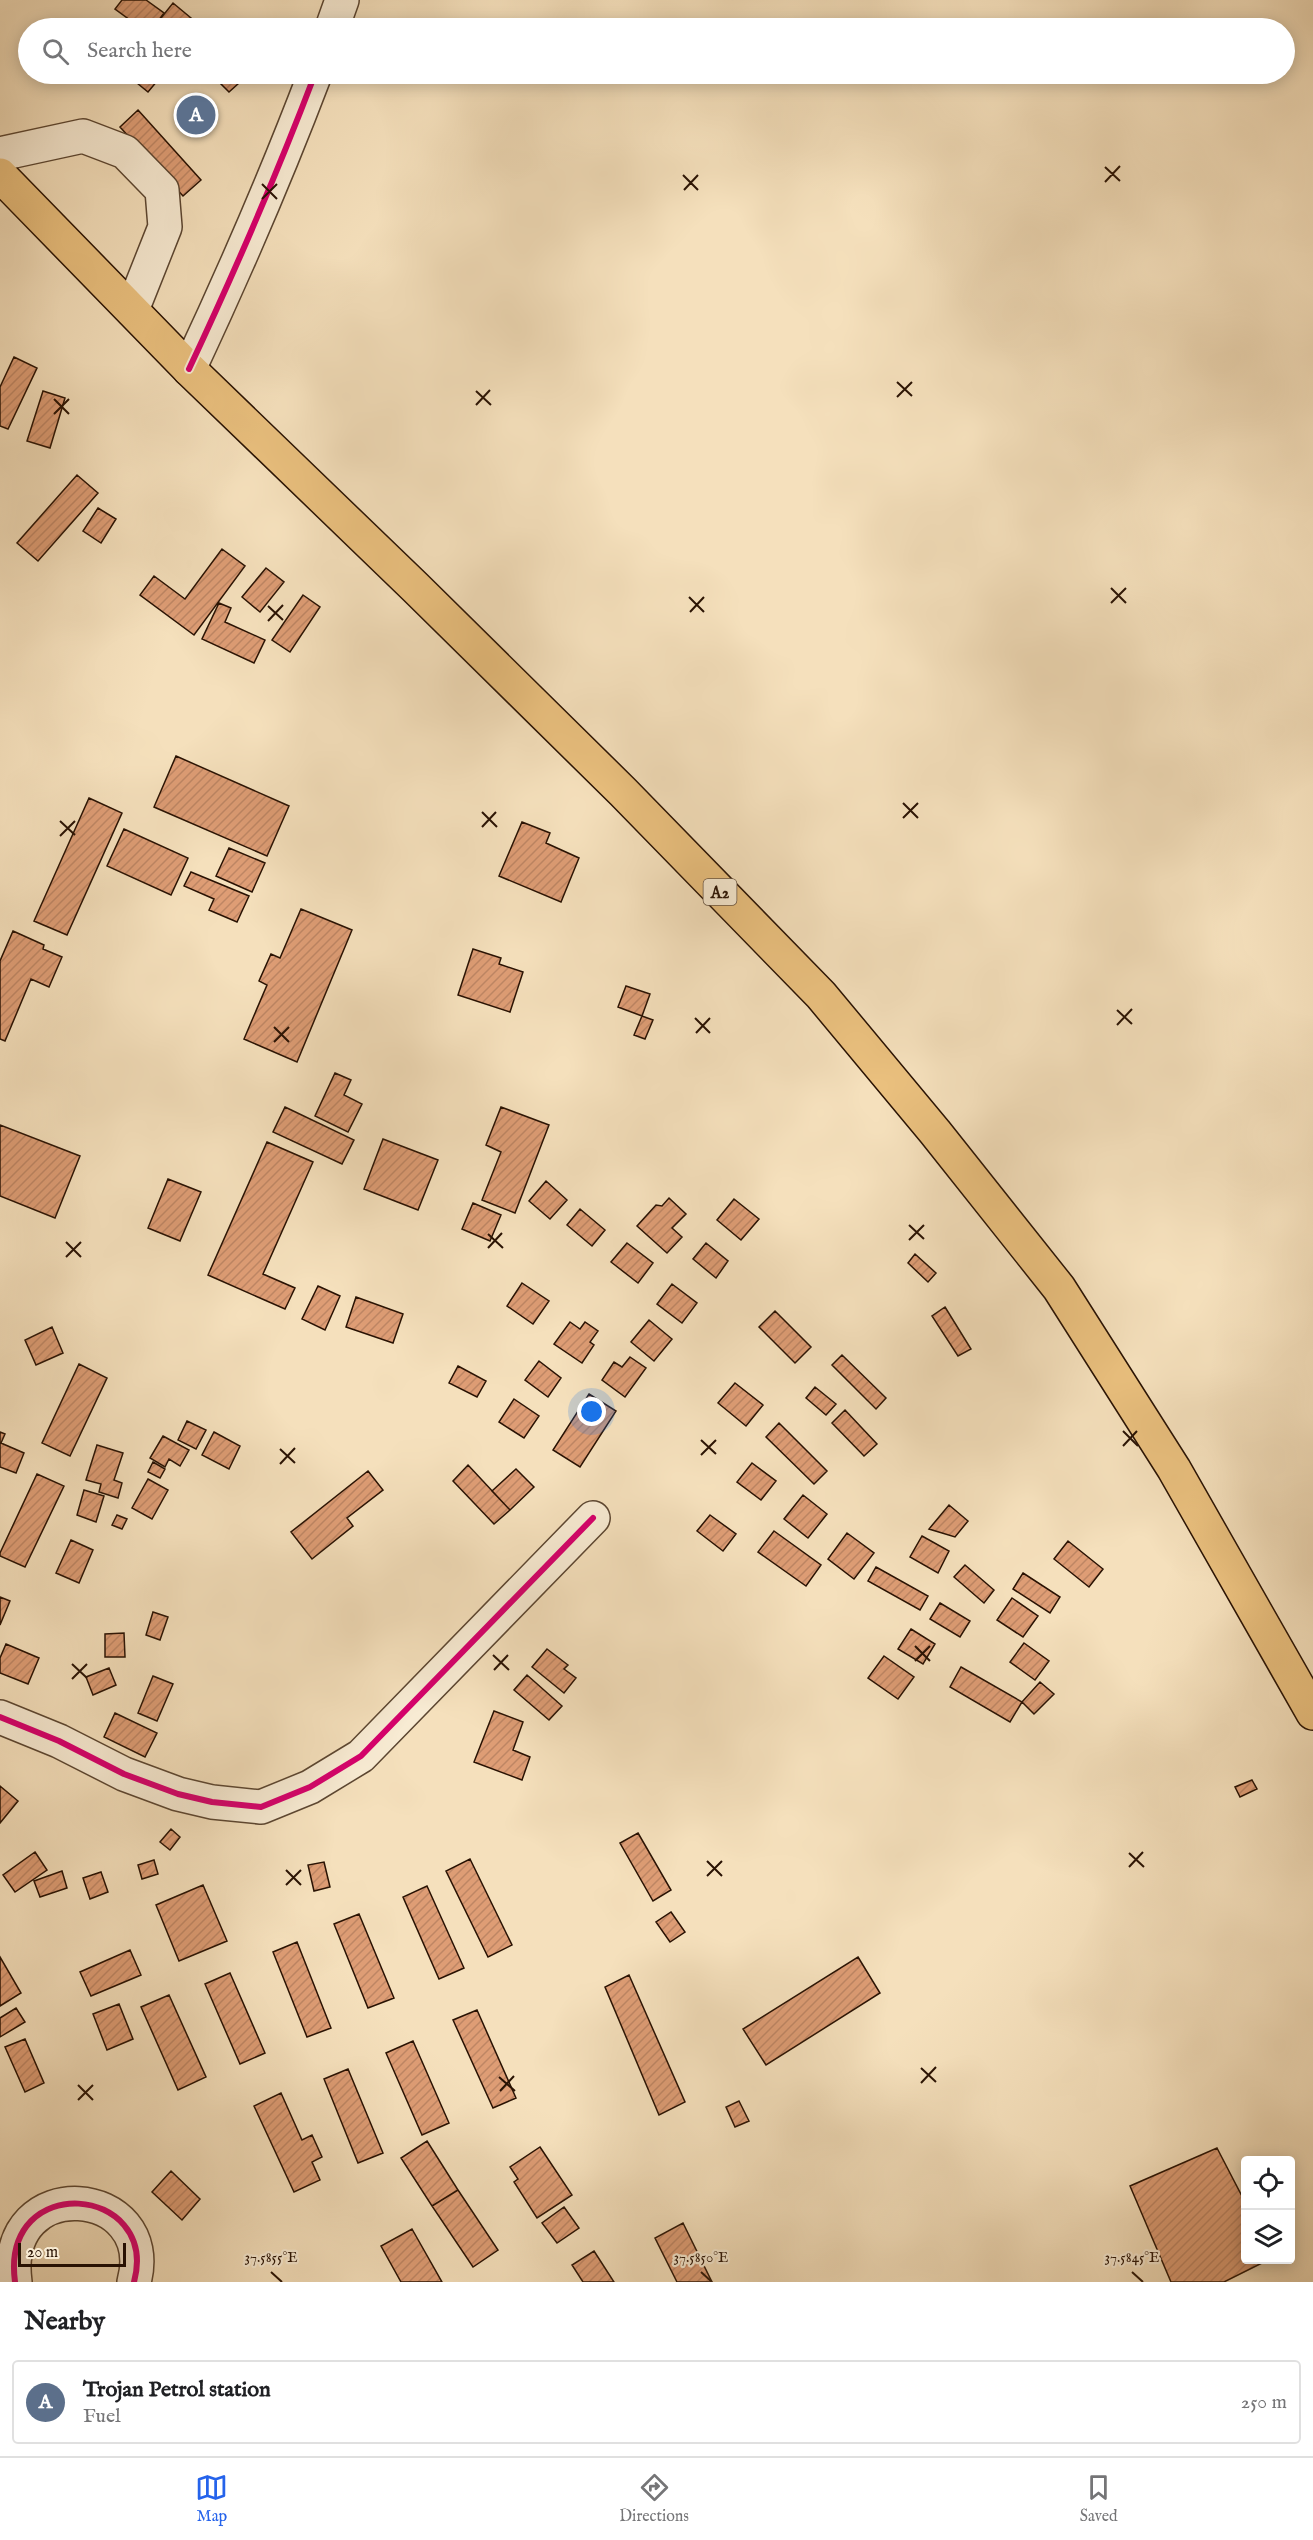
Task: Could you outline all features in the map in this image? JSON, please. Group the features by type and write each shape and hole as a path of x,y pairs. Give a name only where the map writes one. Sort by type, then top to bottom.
{"highway":[{"name":"A2","path":"0,175 189,369 615,784 829,1005 935,1132 1059,1288 1174,1469 1313,1713"}],"street":[{"path":"336,18 342,0"},
{"path":"189,369 283,159 311,84"},
{"path":"0,154 83,136 125,152 162,190 165,227 132,309"},
{"path":"0,1717 59,1741 124,1774 178,1794 212,1802 261,1807 310,1787 361,1756 593,1518"},
{"path":"15,2282 12,2263 17,2242 28,2224 44,2210 62,2203 82,2202 101,2207 117,2218 130,2233 137,2252 137,2271 134,2282"}],"building":[{"path":"122,0 146,0 164,13 160,18 127,18 115,9"},
{"path":"173,3 191,18 161,18"},
{"path":"138,84 155,84 148,92"},
{"path":"221,84 238,84 229,92"},
{"path":"138,110 201,180 183,196 120,127"},
{"path":"14,357 37,368 8,429 0,426 0,387"},
{"path":"43,391 65,398 50,448 27,441"},
{"path":"77,475 98,493 38,561 17,543"},
{"path":"98,508 116,519 101,543 83,531"},
{"path":"222,549 245,566 194,635 140,595 154,576 185,599"},
{"path":"266,568 284,582 260,612 242,597"},
{"path":"303,595 320,607 290,652 272,640"},
{"path":"219,603 231,608 225,622 265,640 254,663 202,639"},
{"path":"176,756 289,806 267,856 154,807"},
{"path":"89,798 122,813 67,935 34,921"},
{"path":"522,822 550,833 546,843 579,858 561,902 499,876"},
{"path":"124,829 188,858 171,895 107,866"},
{"path":"229,848 265,863 252,892 216,876"},
{"path":"191,872 249,896 237,922 209,910 214,899 184,886"},
{"path":"301,909 352,930 297,1062 244,1039 267,985 259,981 271,954 280,958"},
{"path":"13,931 44,945 43,949 62,957 49,987 31,979 5,1041 0,1039 0,961"},
{"path":"473,949 501,958 499,964 523,972 510,1012 458,995"},
{"path":"626,986 650,994 642,1016 618,1007"},
{"path":"642,1016 653,1020 645,1039 634,1035"},
{"path":"335,1073 351,1080 344,1095 362,1104 348,1132 315,1116"},
{"path":"285,1107 354,1140 342,1164 273,1132"},
{"path":"501,1107 549,1125 515,1213 482,1200 501,1152 486,1145"},
{"path":"0,1125 80,1156 55,1218 0,1196"},
{"path":"383,1139 438,1160 418,1210 364,1189"},
{"path":"267,1142 313,1162 263,1274 295,1288 285,1309 208,1275"},
{"path":"168,1179 201,1192 180,1241 148,1228"},
{"path":"546,1181 567,1200 550,1219 529,1201"},
{"path":"669,1198 686,1214 672,1228 682,1237 667,1253 637,1226 656,1205 662,1206"},
{"path":"734,1199 759,1219 741,1240 717,1220"},
{"path":"473,1203 501,1215 490,1241 462,1229"},
{"path":"580,1209 605,1230 592,1246 567,1225"},
{"path":"627,1243 653,1263 638,1283 611,1262"},
{"path":"706,1243 728,1261 716,1278 693,1259"},
{"path":"915,1254 936,1273 928,1282 908,1263"},
{"path":"522,1283 549,1301 533,1324 507,1306"},
{"path":"672,1284 697,1303 682,1323 657,1304"},
{"path":"318,1286 340,1296 325,1330 302,1319"},
{"path":"356,1297 403,1314 393,1343 346,1327"},
{"path":"945,1307 971,1349 958,1356 932,1316"},
{"path":"775,1311 811,1347 795,1363 759,1327"},
{"path":"649,1320 672,1339 654,1361 631,1342"},
{"path":"570,1322 580,1329 585,1322 598,1331 590,1342 594,1345 582,1363 554,1344"},
{"path":"52,1327 63,1353 36,1365 25,1340"},
{"path":"842,1355 886,1398 876,1409 832,1365"},
{"path":"630,1357 646,1368 625,1397 602,1380 614,1362 622,1367"},
{"path":"539,1361 561,1378 548,1397 525,1380"},
{"path":"79,1364 107,1378 70,1456 42,1443"},
{"path":"458,1366 486,1381 477,1397 449,1383"},
{"path":"735,1383 763,1405 746,1426 718,1403"},
{"path":"815,1387 836,1404 826,1415 806,1398"},
{"path":"589,1394 616,1411 580,1467 553,1450"},
{"path":"514,1399 539,1416 524,1438 499,1422"},
{"path":"845,1410 877,1444 864,1456 832,1423"},
{"path":"187,1421 206,1430 196,1449 178,1440"},
{"path":"779,1423 827,1471 814,1484 766,1437"},
{"path":"0,1432 5,1434 1,1443 24,1453 16,1473 0,1467"},
{"path":"214,1432 240,1446 229,1469 202,1455"},
{"path":"163,1436 189,1450 180,1466 169,1459 165,1467 150,1458"},
{"path":"97,1445 123,1453 114,1480 122,1483 118,1498 99,1492 101,1484 86,1480"},
{"path":"153,1462 165,1469 160,1478 148,1472"},
{"path":"752,1463 776,1481 761,1500 737,1482"},
{"path":"468,1465 510,1510 494,1524 453,1481"},
{"path":"516,1469 534,1487 510,1510 492,1491"},
{"path":"368,1471 383,1490 347,1518 353,1526 312,1559 291,1532"},
{"path":"37,1474 64,1486 25,1567 0,1556 0,1553"},
{"path":"148,1479 168,1490 152,1519 132,1508"},
{"path":"84,1490 104,1496 96,1522 77,1515"},
{"path":"803,1495 827,1514 808,1538 784,1519"},
{"path":"949,1505 968,1521 955,1537 929,1529"},
{"path":"117,1515 127,1519 122,1529 112,1525"},
{"path":"710,1515 736,1534 723,1551 697,1531"},
{"path":"774,1531 821,1565 806,1586 758,1552"},
{"path":"847,1533 874,1553 854,1579 828,1559"},
{"path":"922,1536 949,1551 938,1573 910,1557"},
{"path":"71,1540 93,1550 79,1583 56,1573"},
{"path":"1068,1541 1103,1569 1089,1587 1054,1559"},
{"path":"965,1565 994,1590 984,1603 954,1577"},
{"path":"876,1567 928,1596 920,1610 868,1581"},
{"path":"1023,1573 1060,1597 1050,1613 1013,1589"},
{"path":"0,1597 10,1601 0,1625"},
{"path":"1012,1598 1038,1616 1023,1637 997,1620"},
{"path":"940,1603 970,1621 960,1637 930,1619"},
{"path":"153,1612 168,1617 160,1640 146,1635"},
{"path":"911,1629 935,1644 923,1664 898,1649"},
{"path":"124,1633 125,1657 105,1657 105,1634"},
{"path":"1024,1643 1049,1661 1035,1680 1010,1662"},
{"path":"6,1644 39,1658 28,1684 0,1673 0,1658"},
{"path":"547,1649 568,1665 564,1669 576,1678 564,1693 532,1667"},
{"path":"884,1656 914,1677 898,1699 868,1678"},
{"path":"961,1667 1022,1702 1010,1722 950,1687"},
{"path":"109,1668 116,1685 93,1695 86,1677"},
{"path":"527,1675 562,1706 549,1720 514,1690"},
{"path":"153,1676 173,1684 157,1721 138,1713"},
{"path":"1040,1682 1054,1694 1034,1714 1022,1702"},
{"path":"494,1711 523,1722 513,1750 530,1757 522,1780 474,1762"},
{"path":"115,1713 157,1733 145,1757 104,1737"},
{"path":"1252,1780 1257,1789 1240,1797 1235,1787"},
{"path":"0,1786 18,1801 0,1823"},
{"path":"171,1829 180,1837 170,1850 160,1842"},
{"path":"638,1833 671,1890 653,1901 620,1843"},
{"path":"35,1852 47,1870 15,1892 3,1875"},
{"path":"470,1859 512,1945 488,1957 446,1871"},
{"path":"154,1860 158,1874 142,1879 138,1865"},
{"path":"324,1862 330,1887 314,1891 308,1865"},
{"path":"62,1871 67,1888 40,1897 34,1881"},
{"path":"101,1872 108,1892 90,1899 83,1878"},
{"path":"203,1885 227,1941 179,1961 156,1905"},
{"path":"427,1886 464,1968 439,1979 403,1897"},
{"path":"671,1912 685,1932 670,1942 656,1922"},
{"path":"359,1914 394,1998 368,2008 334,1924"},
{"path":"297,1942 331,2028 307,2037 273,1952"},
{"path":"130,1950 141,1975 91,1996 80,1972"},
{"path":"0,1957 21,1993 0,2006"},
{"path":"858,1957 880,1993 766,2065 743,2029"},
{"path":"230,1973 265,2053 240,2064 205,1984"},
{"path":"629,1975 685,2102 659,2115 605,1987"},
{"path":"169,1995 206,2077 178,2090 141,2007"},
{"path":"119,2004 133,2039 107,2050 93,2014"},
{"path":"16,2008 25,2022 0,2037 0,2018"},
{"path":"477,2010 516,2098 493,2108 453,2020"},
{"path":"25,2039 44,2083 25,2092 5,2047"},
{"path":"413,2041 449,2123 422,2135 386,2053"},
{"path":"348,2069 383,2153 358,2163 324,2079"},
{"path":"281,2093 302,2140 312,2135 322,2157 312,2162 320,2180 294,2192 254,2106"},
{"path":"739,2101 749,2121 735,2127 726,2107"},
{"path":"427,2141 458,2190 432,2206 401,2158"},
{"path":"540,2147 572,2195 537,2218 514,2182 518,2179 510,2167"},
{"path":"1217,2148 1241,2194 1241,2264 1260,2264 1224,2282 1171,2282 1130,2186"},
{"path":"171,2171 200,2199 182,2220 152,2192"},
{"path":"458,2190 498,2250 473,2267 432,2206"},
{"path":"564,2207 579,2228 557,2243 542,2223"},
{"path":"683,2223 712,2282 677,2282 655,2238"},
{"path":"412,2229 442,2282 401,2282 381,2246"},
{"path":"594,2251 614,2282 583,2282 572,2265"}],"cycle path":[{"path":"189,369 255,222 311,84"},
{"path":"0,1717 59,1741 124,1774 178,1794 212,1802 261,1807 310,1787 361,1756 593,1518"},
{"path":"15,2282 17,2246 31,2221 53,2207 79,2204 104,2210 124,2225 136,2250 134,2282"}],"place":[{"name":"Trojan Petrol station","path":"196,115"}]}
